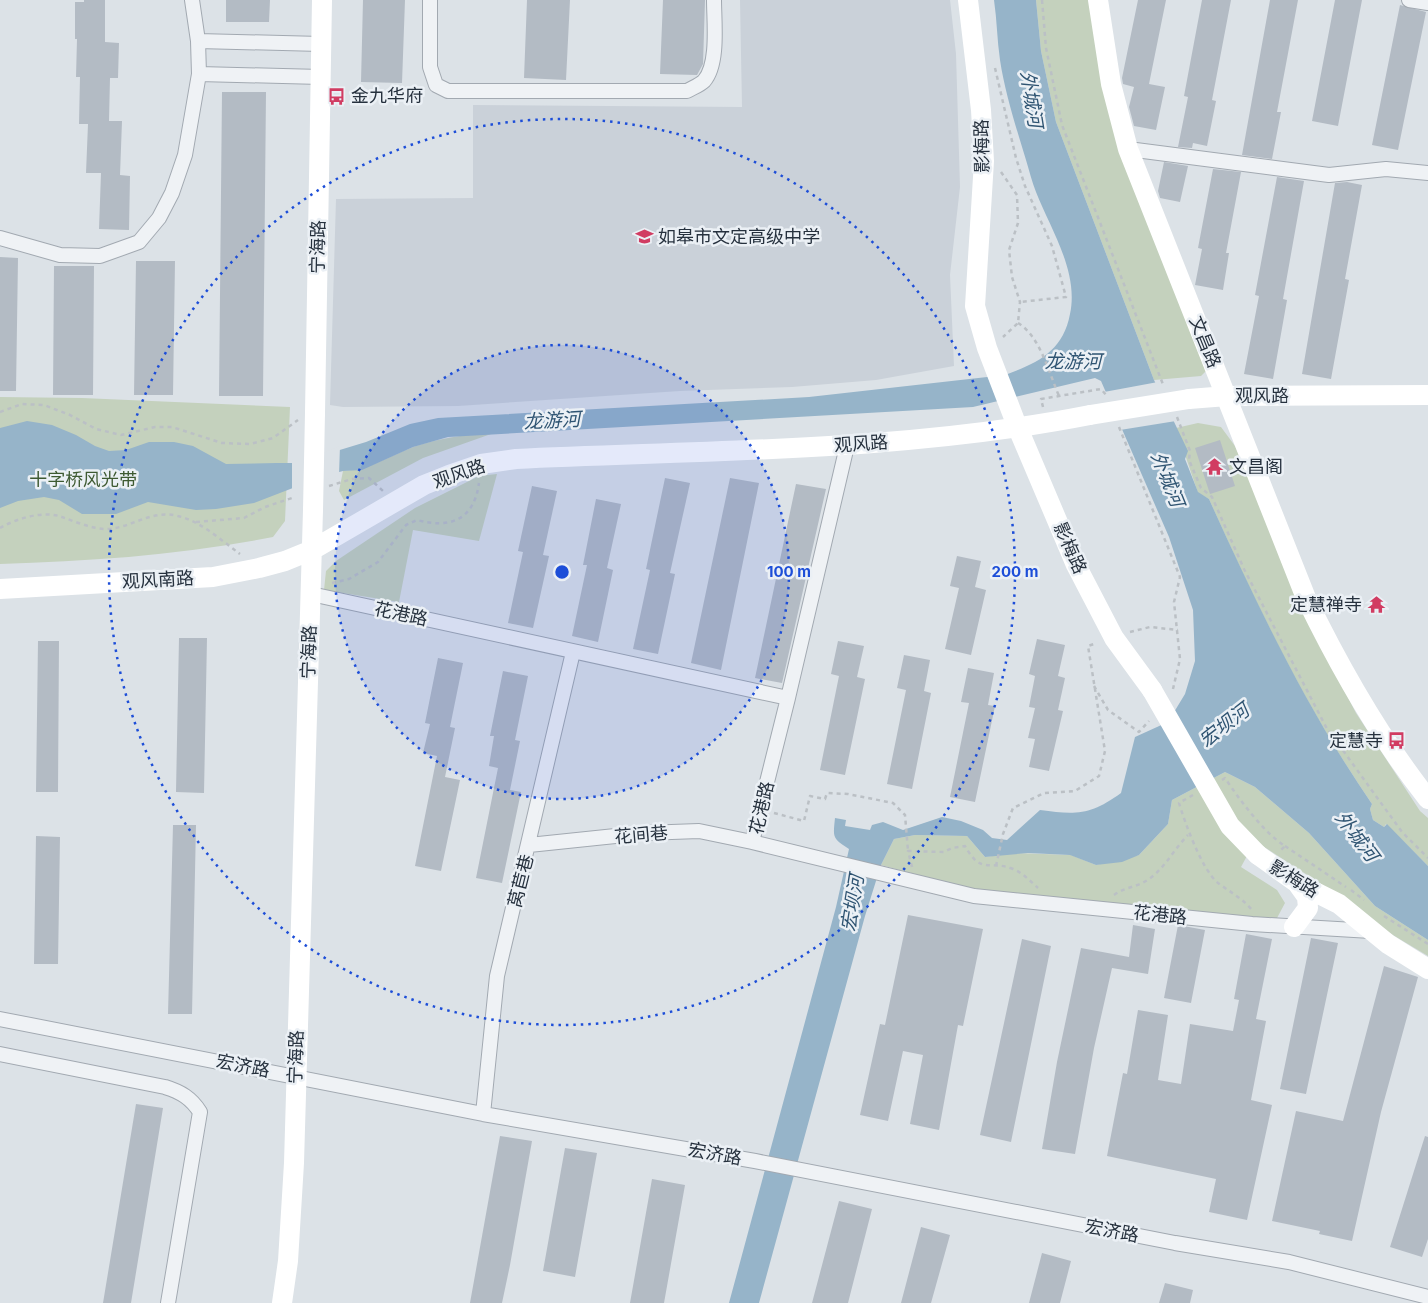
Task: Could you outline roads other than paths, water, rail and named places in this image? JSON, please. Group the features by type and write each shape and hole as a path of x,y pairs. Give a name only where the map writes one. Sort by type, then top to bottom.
{"street":[{"path":"0,238 60,255 100,256 140,242 159,218 172,193 183,163 199,74 198,41 192,0"},
{"name":"宁海路","path":"282,1303 288,1260 292,1192 311,590 322,0"},
{"path":"430,0 430,67 436,85 448,91 687,91 703,82 709,72 714,51 714,0"},
{"name":"影梅路","path":"968,0 981,110 984,161 975,306 987,348 1017,426 1076,565 1114,638 1152,690 1230,826 1258,855 1297,883 1339,904 1371,931 1428,969"},
{"name":"文昌路","path":"1098,0 1111,84 1128,149 1306,598 1332,651 1377,726 1428,799"},
{"path":"1410,0 1428,4"},
{"path":"198,41 322,44"},
{"path":"199,74 320,77"},
{"path":"1128,149 1329,175 1386,169 1428,173"},
{"name":"观风路","path":"312,550 424,486 481,464 516,459 847,446 1046,423 1227,396 1428,395"},
{"path":"788,698 847,446"},
{"name":"观风南路","path":"0,589 213,577 285,561 312,550"},
{"name":"花港路","path":"311,590 573,652 788,698 752,842 974,896 1294,927 1371,931"},
{"name":"莴苣巷","path":"483,1114 498,976 573,652"},
{"name":"花间巷","path":"529,845 644,833 699,831 752,842"},
{"path":"1294,927 1308,908 1307,897 1297,883"},
{"name":"宏济路","path":"0,1019 483,1114 755,1161 1175,1243 1290,1262 1428,1297"},
{"path":"0,1054 165,1087 180,1092 200,1112 168,1303"}],"water":[{"path":"994,0 1036,0 1041,51 1056,122 1154,380 1188,451 1185,459 1198,492 1209,499 1264,617 1304,693 1325,731 1372,804 1370,809 1373,820 1384,827 1387,824 1428,866 1428,940 1375,906 1309,833 1255,787 1225,772 1172,800 1168,824 1139,855 1122,862 1096,865 1070,855 1028,853 985,857 967,836 915,835 894,839 881,865 865,916 759,1303 729,1303 836,907 849,849 835,837 835,818 846,820 845,826 870,830 872,825 883,822 903,830 942,817 961,821 983,830 992,838 1007,840 1040,810 1064,813 1083,812 1101,806 1121,793 1135,737 1168,722 1185,694 1195,661 1193,610 1169,537 1101,381 1095,378 973,407 448,437 413,447 362,470 343,471 324,476 254,503 196,510 148,502 116,514 82,514 59,500 44,497 18,501 0,508 0,428 27,421 52,425 109,451 126,450 149,442 174,442 193,446 226,464 297,463 366,442 410,424 438,418 809,397 1005,375 1028,366 1047,354 1062,337 1070,314 1071,283 1056,236 1035,188 1015,123 1002,72"}],"place":[{"name":"金九华府","path":"337,96"},
{"name":"如皋市文定高级中学","path":"644,237"},
{"name":"文昌阁","path":"1215,467"},
{"name":"定慧禅寺","path":"1376,605"},
{"name":"定慧寺","path":"1397,741"}],"water label":[{"name":"外城河","path":"1032,99"},
{"name":"龙游河","path":"1073,361"},
{"name":"龙游河","path":"552,420"},
{"name":"外城河","path":"1168,479"},
{"name":"宏坝河","path":"1224,725"},
{"name":"外城河","path":"1357,836"},
{"name":"宏坝河","path":"852,903"}],"park label":[{"name":"十字桥风光带","path":"83,480"}]}
